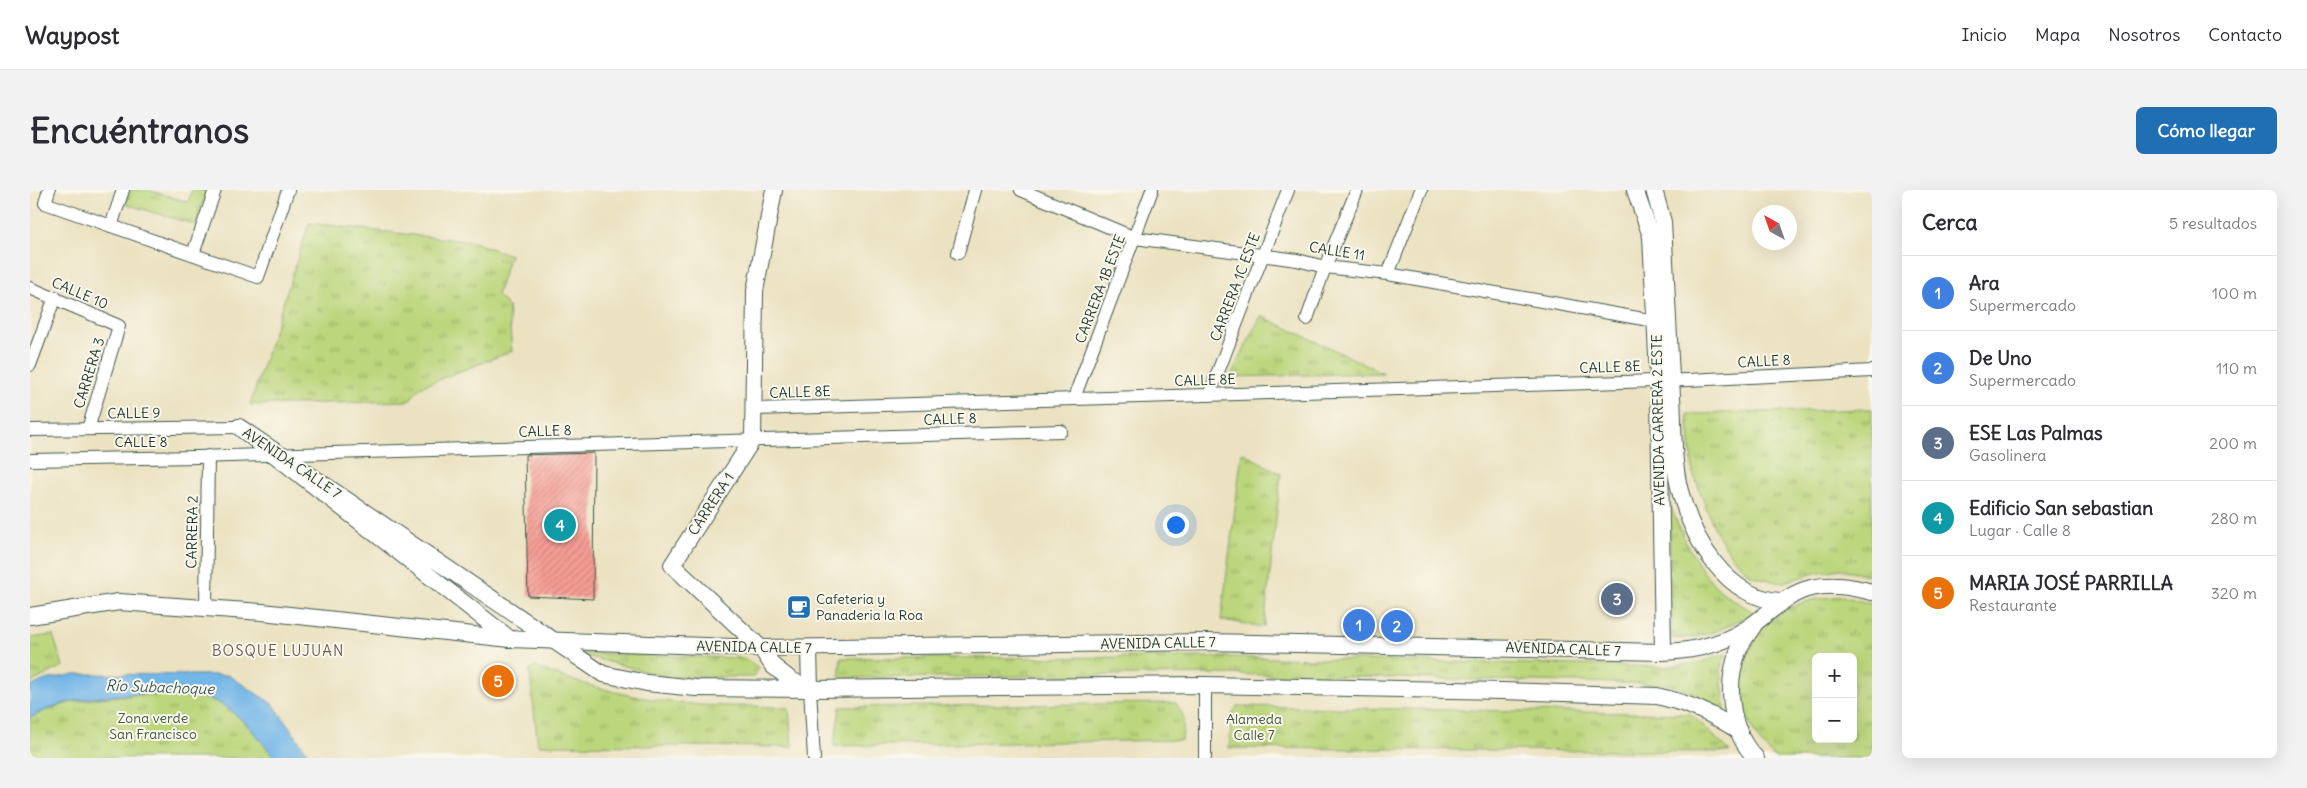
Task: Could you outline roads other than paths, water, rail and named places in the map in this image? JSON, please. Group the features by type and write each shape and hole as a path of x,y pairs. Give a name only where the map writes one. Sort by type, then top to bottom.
{"main road":[{"path":"753,439 754,291 774,190"},
{"name":"AVENIDA CARRERA 2 ESTE","path":"1635,190 1651,236 1655,321 1665,380 1679,490 1697,534 1709,555 1735,586 1764,600 1780,601"},
{"name":"AVENIDA CARRERA 2 ESTE","path":"1654,190 1663,222 1665,380 1663,652"},
{"name":"AVENIDA CALLE 7","path":"239,426 510,639"},
{"name":"AVENIDA CALLE 7","path":"239,426 603,674 647,683 696,688 810,689 1205,685 1657,696 1702,710 1721,719 1740,732"},
{"name":"CARRERA 1","path":"753,439 672,565 760,648 779,671 790,680 810,689"},
{"name":"AVENIDA CALLE 7","path":"30,616 119,602 206,608 510,639 760,648 809,649 1207,642 1687,652 1709,646 1755,623 1780,601 1811,588 1844,586 1872,592"},
{"name":"AVENIDA CALLE 7","path":"1753,756 1734,719 1731,684 1738,651 1755,623"},
{"path":"809,649 810,689"}],"street":[{"path":"49,190 44,203 258,277 288,190"},
{"path":"111,226 123,190"},
{"path":"193,254 215,190"},
{"path":"958,253 975,190"},
{"name":"CALLE 11","path":"1022,190 1135,238 1297,260 1325,267 1388,274 1655,321"},
{"name":"CARRERA 1B ESTE","path":"1074,398 1152,190"},
{"name":"CARRERA 1C ESTE","path":"1209,395 1288,190"},
{"path":"1308,319 1325,267 1357,190"},
{"path":"1388,274 1422,190"},
{"name":"CALLE 10","path":"30,288 55,297 119,326"},
{"path":"30,366 55,297"},
{"name":"CARRERA 3","path":"88,430 119,326"},
{"name":"CALLE 8","path":"1665,380 1872,371"},
{"name":"CALLE 8E","path":"753,409 1665,380"},
{"name":"CALLE 9","path":"30,430 239,426"},
{"name":"CALLE 8","path":"30,460 1061,431"},
{"name":"CARRERA 2","path":"206,608 208,456"},
{"path":"1205,685 1205,758"},
{"path":"810,689 814,758"}],"water":[{"name":"Río Subachoque","path":"75,674 228,675 274,705 306,751 308,758 275,758 250,728 229,709 207,699 188,695 143,694 97,697 58,705 30,718 30,687 45,680"}],"place":[{"name":"Edificio San sebastian","path":"560,525"},
{"name":"ESE Las Palmas","path":"1617,599"},
{"name":"Cafeteria y Panaderia la Roa","path":"799,607"},
{"name":"Ara","path":"1359,625"},
{"name":"De Uno","path":"1397,626"},
{"name":"MARIA JOSÉ PARRILLA","path":"498,681"}],"district":[{"name":"BOSQUE LUJUAN","path":"278,650"}],"park label":[{"name":"Zona verde San Francisco","path":"153,726"},
{"name":"Alameda Calle 7","path":"1254,728"}]}
